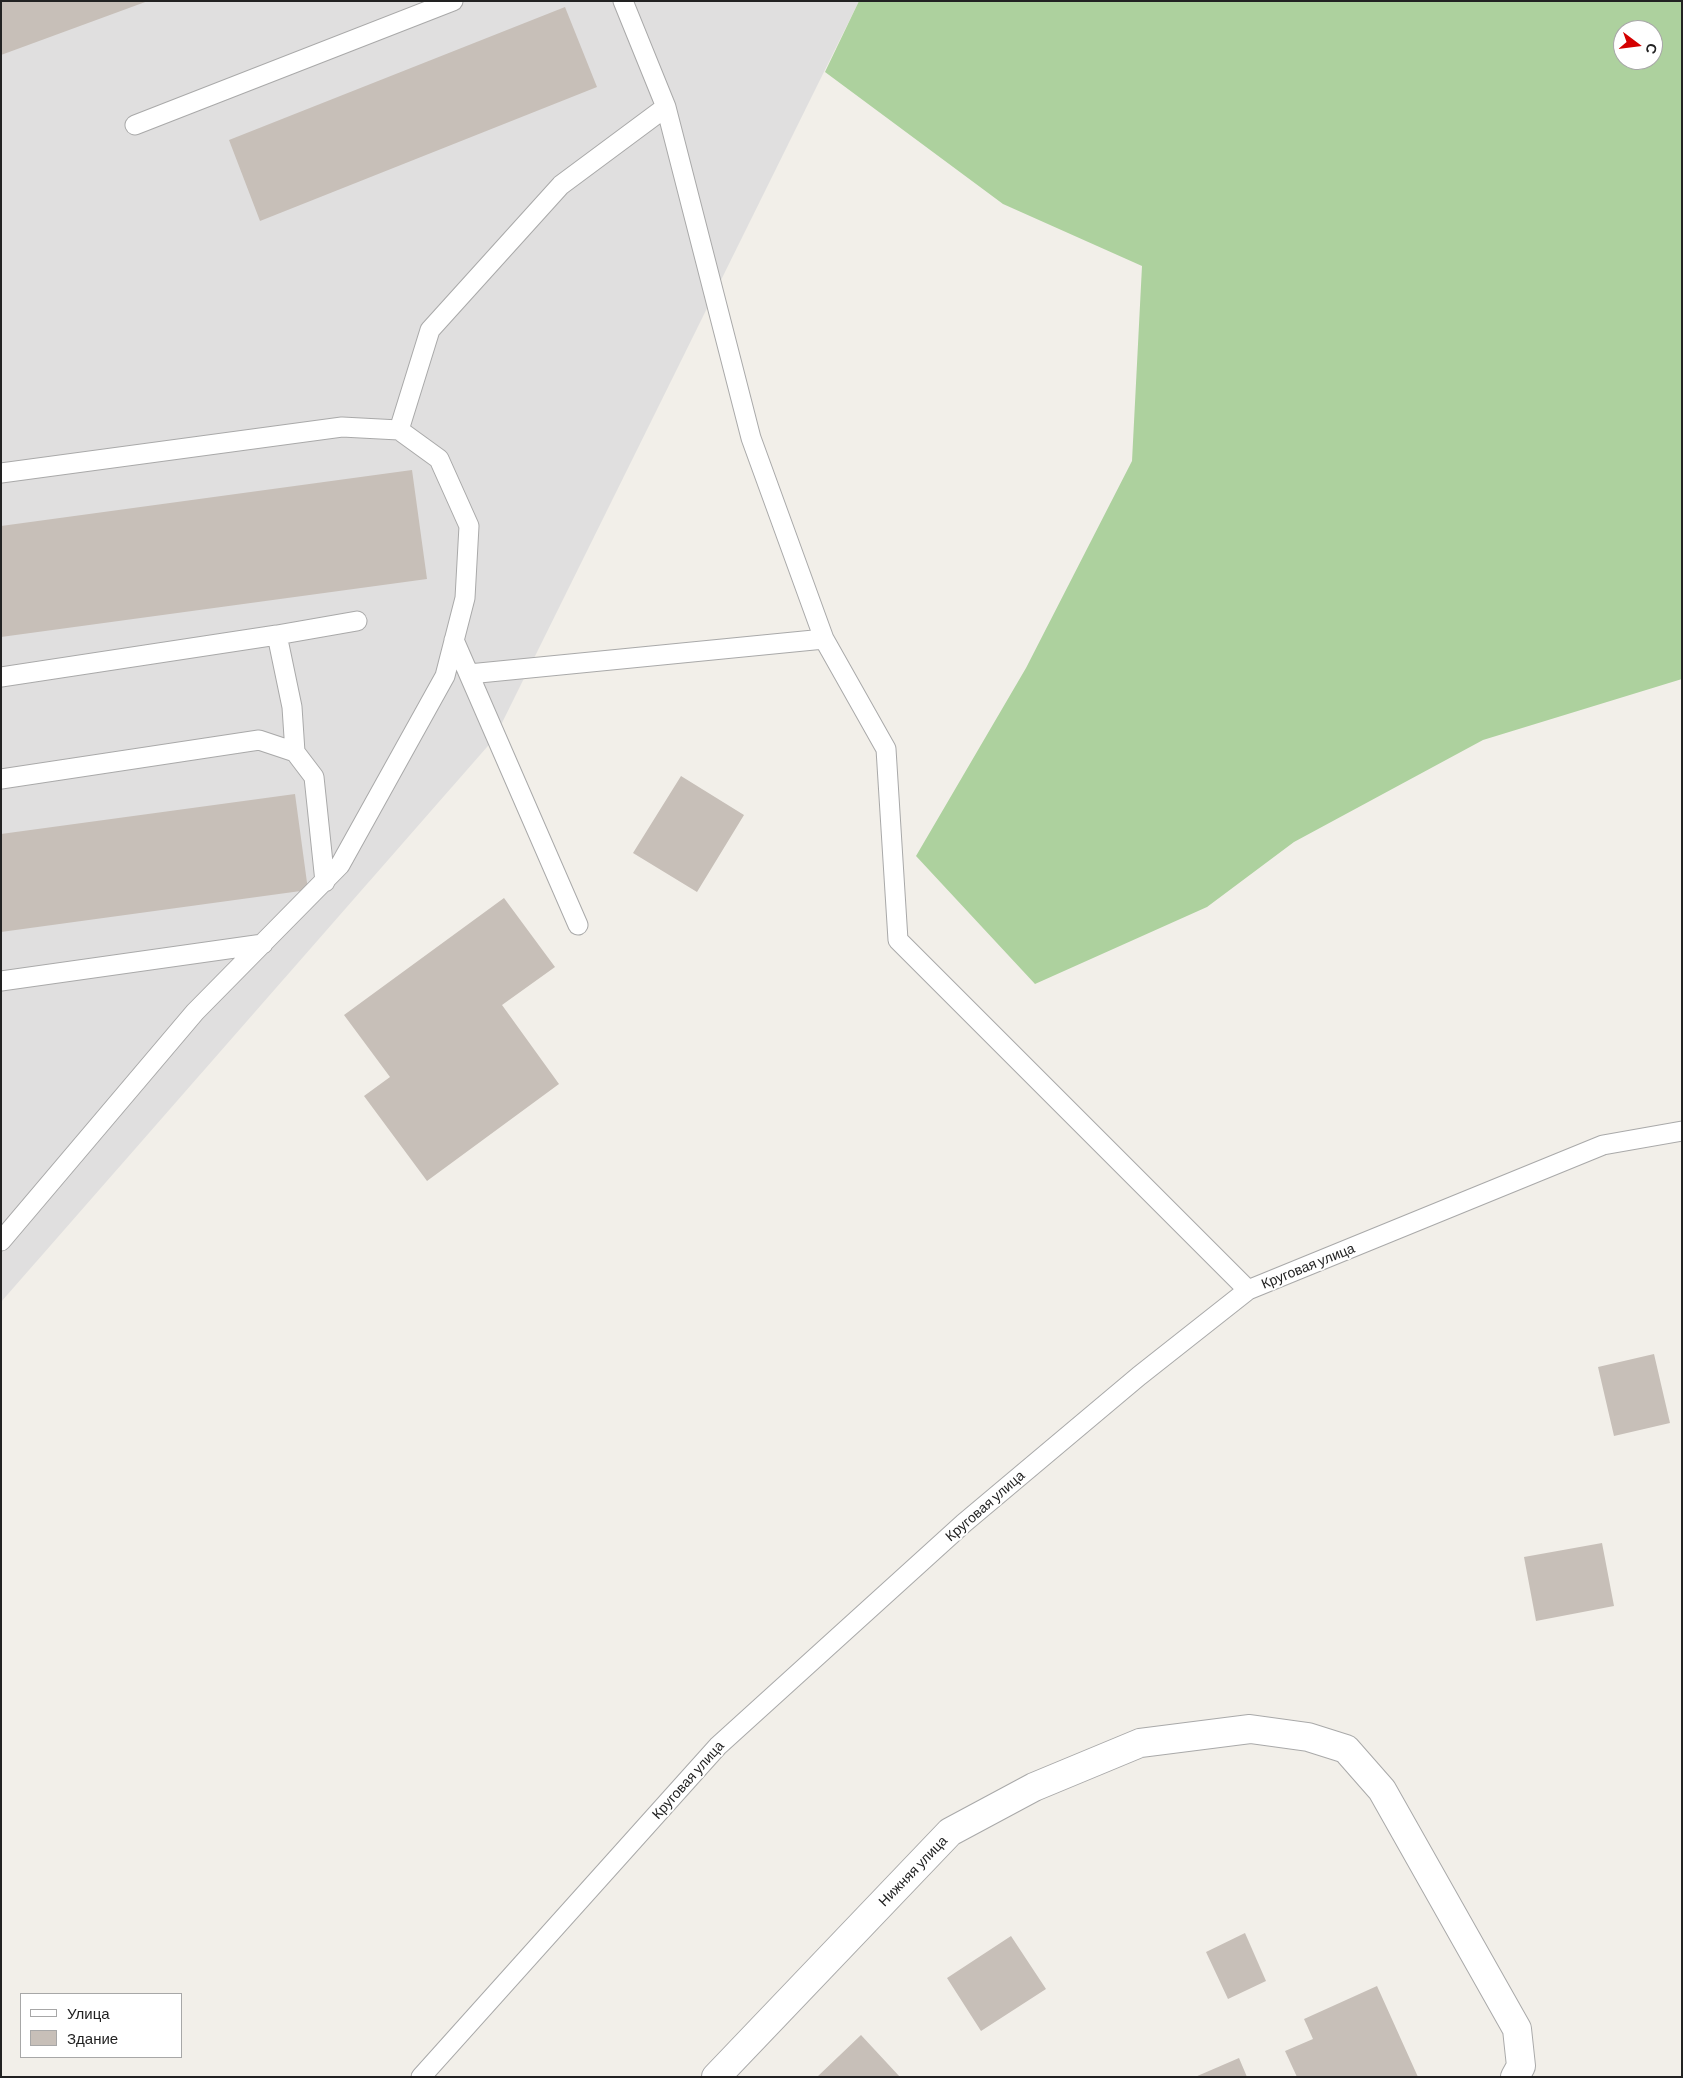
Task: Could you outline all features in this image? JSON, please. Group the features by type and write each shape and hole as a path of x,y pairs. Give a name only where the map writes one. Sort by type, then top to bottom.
{"street":[{"name":"Нижняя улица","path":"716,2077 950,1832 1034,1787 1140,1743 1250,1729 1308,1737 1346,1749 1382,1790 1517,2029 1521,2066 1515,2077"}],"lane":[{"path":"135,125 453,1"},
{"path":"623,1 666,108 751,438 824,639 886,749 898,940 1248,1290"},
{"path":"399,430 430,330 561,185 666,108"},
{"path":"1,473 342,427 399,430 439,459 469,526 465,598 444,676 340,865 195,1012 1,1241"},
{"path":"1,677 357,621"},
{"path":"277,635 292,706 295,752 314,777 325,882"},
{"path":"469,674 824,639"},
{"path":"454,640 578,925"},
{"path":"1,779 259,740 295,752"},
{"path":"1,981 263,944"},
{"name":"Круговая улица","path":"421,2077 718,1746 964,1523 1139,1376 1248,1290 1603,1145 1682,1131"}],"shaded area":[{"path":"1,1 859,1 494,739 1,1302"}],"green space":[{"path":"859,1 1682,1 1682,679 1483,740 1294,842 1207,907 1035,984 916,856 1026,668 1132,461 1142,266 1003,204 825,72"}],"building":[{"path":"1,1 148,1 1,55"},
{"path":"565,7 597,87 260,221 229,140"},
{"path":"412,470 427,579 1,637 1,526"},
{"path":"681,776 744,815 697,892 633,853"},
{"path":"295,794 308,890 1,932 1,834"},
{"path":"504,898 555,967 502,1005 559,1084 427,1181 364,1096 390,1077 344,1015"},
{"path":"1654,1354 1670,1423 1614,1436 1598,1367"},
{"path":"1602,1543 1614,1606 1536,1621 1524,1557"},
{"path":"1245,1933 1266,1981 1228,1999 1206,1952"},
{"path":"1011,1936 1046,1989 981,2031 947,1978"},
{"path":"1377,1986 1418,2077 1297,2077 1285,2051 1313,2039 1304,2019"},
{"path":"861,2035 900,2077 817,2077"},
{"path":"1239,2058 1247,2077 1195,2077"}]}
